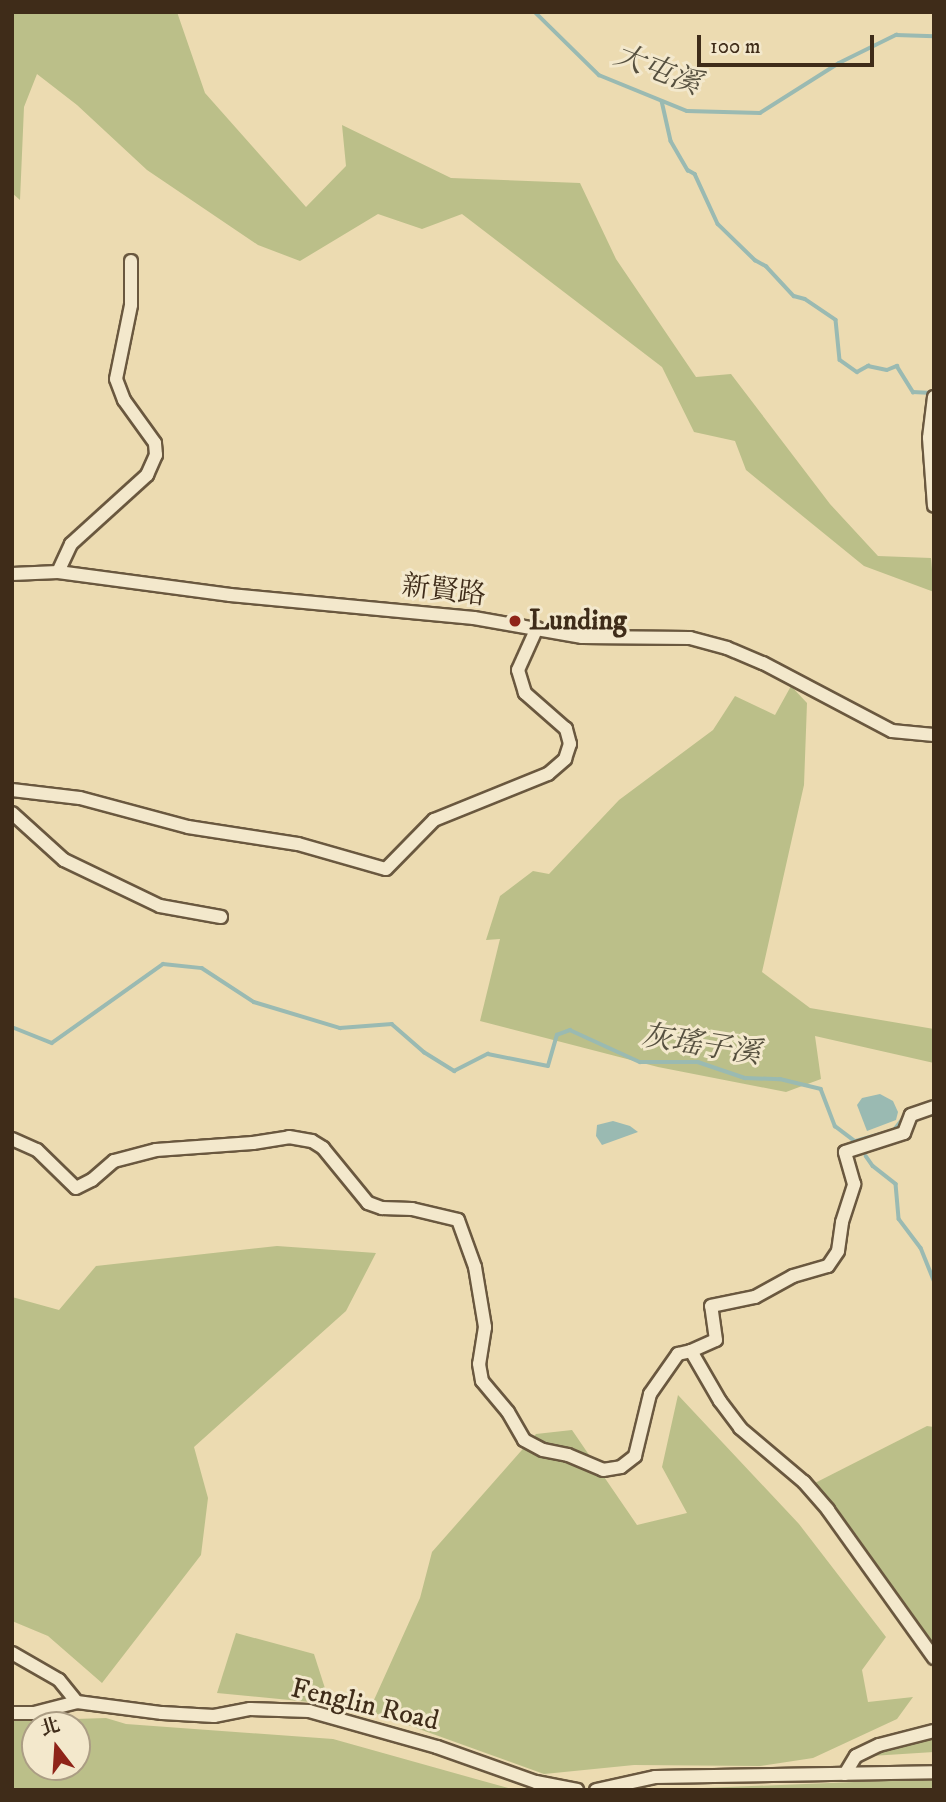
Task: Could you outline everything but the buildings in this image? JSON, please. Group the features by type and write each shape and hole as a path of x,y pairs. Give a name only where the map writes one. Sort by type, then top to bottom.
{"street":[{"path":"58,572 71,544 147,475 156,455 155,443 124,400 116,379 131,305 131,261"},
{"path":"933,399 929,438 934,506"},
{"name":"新賢路","path":"12,574 58,572 230,596 350,604 537,628 582,637 690,638 727,648 763,663 892,731 934,735"},
{"path":"12,790 80,798 188,827 298,844 386,869 415,836 435,820 548,774 565,759 570,744 566,729 525,693 518,670 537,628"},
{"path":"12,813 64,860 160,906 221,917"},
{"path":"12,1139 37,1150 76,1188 92,1180 114,1161 156,1150 253,1143 289,1137 312,1141 323,1148 368,1203 382,1208 412,1209 458,1220 475,1267 485,1327 479,1364 482,1381 508,1412 524,1440 543,1450 568,1455 603,1470 621,1466 635,1456 650,1394 678,1354 716,1340 711,1306 755,1297 793,1276 828,1266 838,1251 842,1222 854,1184 845,1152 904,1133 911,1115 934,1107"},
{"path":"691,1351 720,1401 740,1428 804,1482 828,1510 934,1658"},
{"path":"12,1653 59,1680 77,1702"},
{"name":"Fenglin Road","path":"12,1713 34,1713 77,1702 162,1713 214,1716 250,1709 309,1711 437,1747 536,1782 577,1790"},
{"path":"845,1774 856,1756 879,1745 934,1731"},
{"path":"596,1790 654,1777 934,1772"}],"green space":[{"path":"12,12 177,12 205,93 306,207 346,166 342,125 451,178 580,183 616,259 696,377 731,374 830,504 878,556 931,558 934,592 864,566 746,470 735,441 694,432 662,367 462,214 422,229 378,214 300,261 258,245 147,170 77,105 37,74 24,107 20,200 12,193"},
{"path":"791,686 807,703 804,785 762,972 810,1008 934,1029 934,1063 815,1036 821,1079 786,1092 658,1067 480,1021 500,939 486,940 500,896 533,871 549,874 619,800 713,730 735,696 775,715"},
{"path":"277,1246 376,1253 346,1311 194,1447 208,1498 201,1555 102,1683 48,1636 12,1621 12,1297 59,1310 96,1266"},
{"path":"678,1395 799,1524 886,1637 862,1670 868,1702 913,1697 897,1719 813,1758 760,1766 634,1765 544,1774 369,1711 420,1598 432,1552 536,1434 572,1430 637,1525 687,1513 662,1467"},
{"path":"927,1426 934,1427 934,1661 811,1485"},
{"path":"236,1633 314,1654 330,1704 217,1693"},
{"path":"91,1718 106,1718 126,1724 333,1739 515,1790 12,1790 12,1721 21,1721 21,1781 91,1781"},
{"path":"934,1723 934,1752 871,1756"},
{"path":"934,1779 934,1790 654,1790"}],"water":[{"path":"880,1094 893,1101 898,1112 896,1120 867,1131 857,1105 862,1098"},
{"path":"613,1121 630,1126 638,1132 602,1145 596,1136 597,1125"}],"waterway":[{"name":"大屯溪","path":"535,12 599,75 687,111 760,113 839,63 896,35 934,36"},
{"path":"662,101 671,141 688,170 695,174 718,224 755,260 766,266 794,296 805,299 836,320 840,360 857,372 868,366 887,370 897,366 913,392 932,393"},
{"name":"灰瑤子溪","path":"12,1027 52,1043 163,964 202,968 254,1002 340,1028 392,1024 424,1052 454,1071 488,1054 548,1066 557,1035 570,1030 640,1062 698,1062 745,1078 780,1079 821,1089 835,1126 856,1142"},
{"path":"856,1141 894,1130 905,1116"},
{"name":"灰瑤子溪","path":"866,1156 873,1166 896,1184 899,1219 921,1248 934,1280"}],"place":[{"name":"Lunding","path":"515,621"}]}
